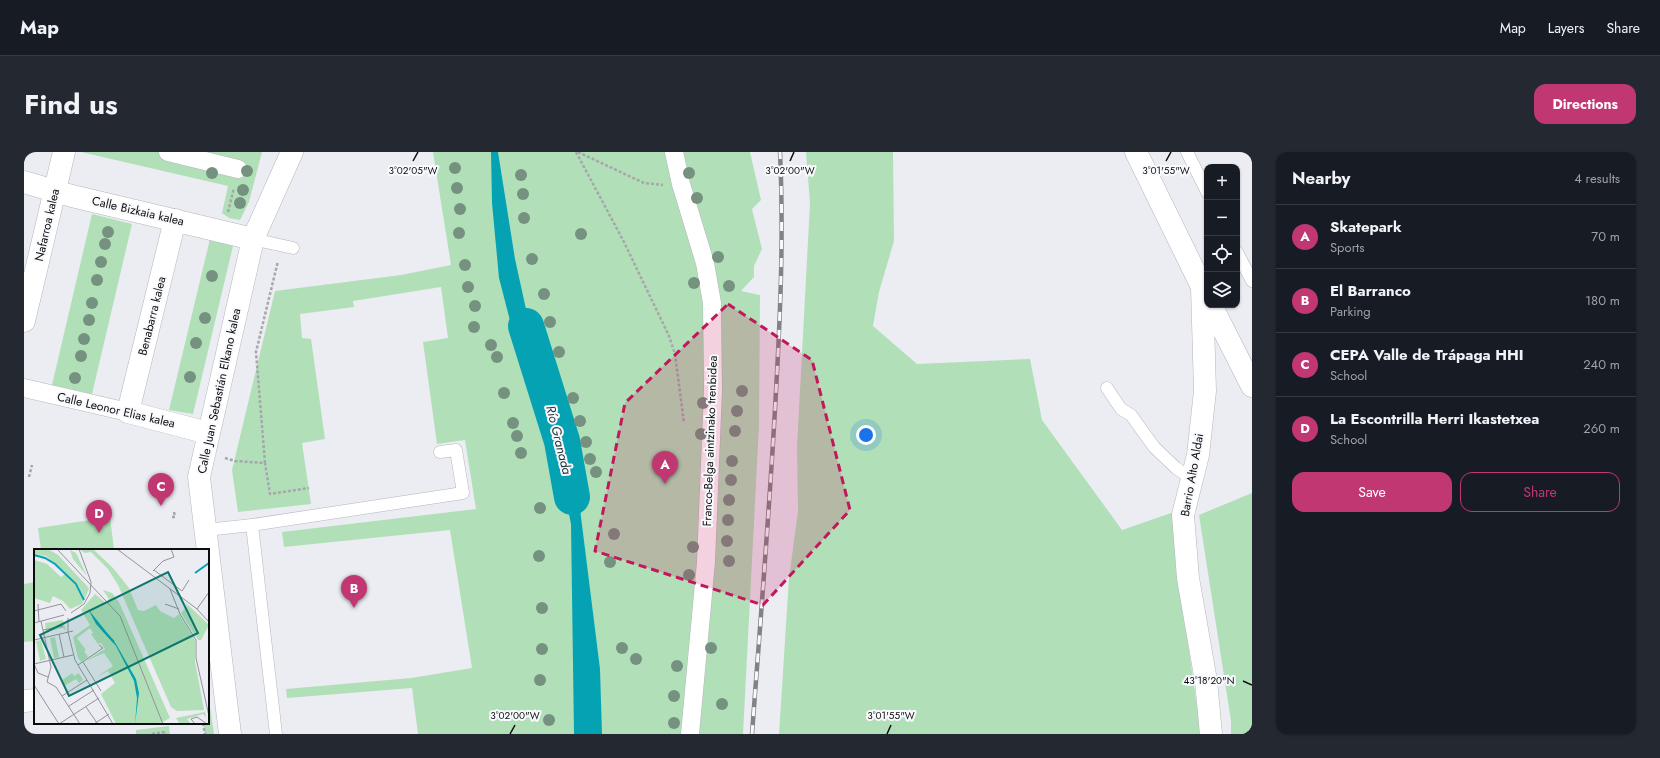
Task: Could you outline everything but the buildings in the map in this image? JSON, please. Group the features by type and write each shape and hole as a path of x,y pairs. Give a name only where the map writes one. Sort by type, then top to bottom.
{"street":[{"name":"Nafarroa kalea","path":"24,321 64,152"},
{"path":"168,152 238,168"},
{"name":"Calle Juan Sebastián Elkano kalea","path":"207,549 199,477 206,443 252,239 292,152"},
{"name":"Franco-Belga aintzinako trenbidea","path":"674,152 681,184 705,263 712,303 713,390 706,562 690,734"},
{"path":"1136,152 1204,290"},
{"name":"Calle Bizkaia kalea","path":"24,182 72,196 252,239"},
{"name":"Benabarra kalea","path":"128,412 175,220"},
{"name":"Barrio Alto Aldai","path":"1207,308 1205,390 1198,455 1183,515 1188,578 1206,681 1211,734"},
{"path":"1213,308 1252,386"},
{"name":"Calle Leonor Elias kalea","path":"24,388 128,412 206,443"},
{"name":"Calle Juan Sebastián Elkano kalea","path":"209,574 216,678 230,734"},
{"path":"24,701 34,700"}],"lane":[{"path":"1187,152 1204,186"},
{"path":"252,239 287,247"},
{"path":"1240,258 1252,282"},
{"path":"1107,388 1121,409 1131,414 1154,447 1176,468 1192,479"},
{"path":"206,530 252,525 463,493 456,450 440,452"},
{"path":"252,525 276,734"}],"path":[{"path":"577,152 644,183 663,185 681,184"},
{"path":"577,152 624,242 669,336 675,354 684,423"},
{"path":"224,232 238,168"},
{"path":"287,247 256,352 265,464 270,494 308,488"},
{"path":"206,443 235,461 265,464"},
{"path":"29,477 32,465"},
{"path":"172,517 174,517 174,512"},
{"path":"203,724 205,734"},
{"path":"152,734 165,732 166,734"}],"highlighted area":[{"path":"728,304 812,360 850,510 763,605 595,551 625,403"}],"green space":[{"path":"81,152 262,152 249,202 240,220 229,218 222,213 228,186"},
{"path":"433,152 750,152 761,200 752,209 762,249 754,266 754,277 741,291 760,295 759,426 743,734 418,734 412,688 287,698 286,689 411,678 472,668 450,530 284,547 282,532 476,509 465,440 437,444 423,342 448,338 441,287 353,301 354,307 300,314 302,338 311,339 325,439 302,443 311,504 238,512 232,470 275,291 401,275 451,265"},
{"path":"806,152 893,152 894,241 879,292 873,326 917,364 1030,359 1042,420 1122,530 1174,512 1179,581 1201,734 779,734 789,578 798,511 797,447 810,203"},
{"path":"92,214 132,224 92,394 52,385"},
{"path":"210,239 233,246 193,414 169,410"},
{"path":"1252,493 1252,734 1231,734 1231,721 1199,515"},
{"path":"110,517 114,549 41,549 38,528"},
{"path":"34,582 34,641 24,642 24,584"},
{"path":"209,700 214,734 205,734 203,724 209,724"},
{"path":"169,726 170,734 136,734 136,730"}],"water":[{"path":"491,152 498,152 515,259 540,373 580,509 600,669 602,734 574,734 571,524 558,460 520,359 499,278 492,203"}],"waterway":[{"name":"Río Granada","path":"526,326 562,441 572,497"}],"railway":[{"path":"752,734 770,490 778,345 781,280 780,152"}],"place":[{"name":"Skatepark","path":"665,484"},
{"name":"CEPA Valle de Trápaga HHI","path":"161,506"},
{"name":"La Escontrilla Herri Ikastetxea","path":"99,533"},
{"name":"El Barranco","path":"354,608"}]}
